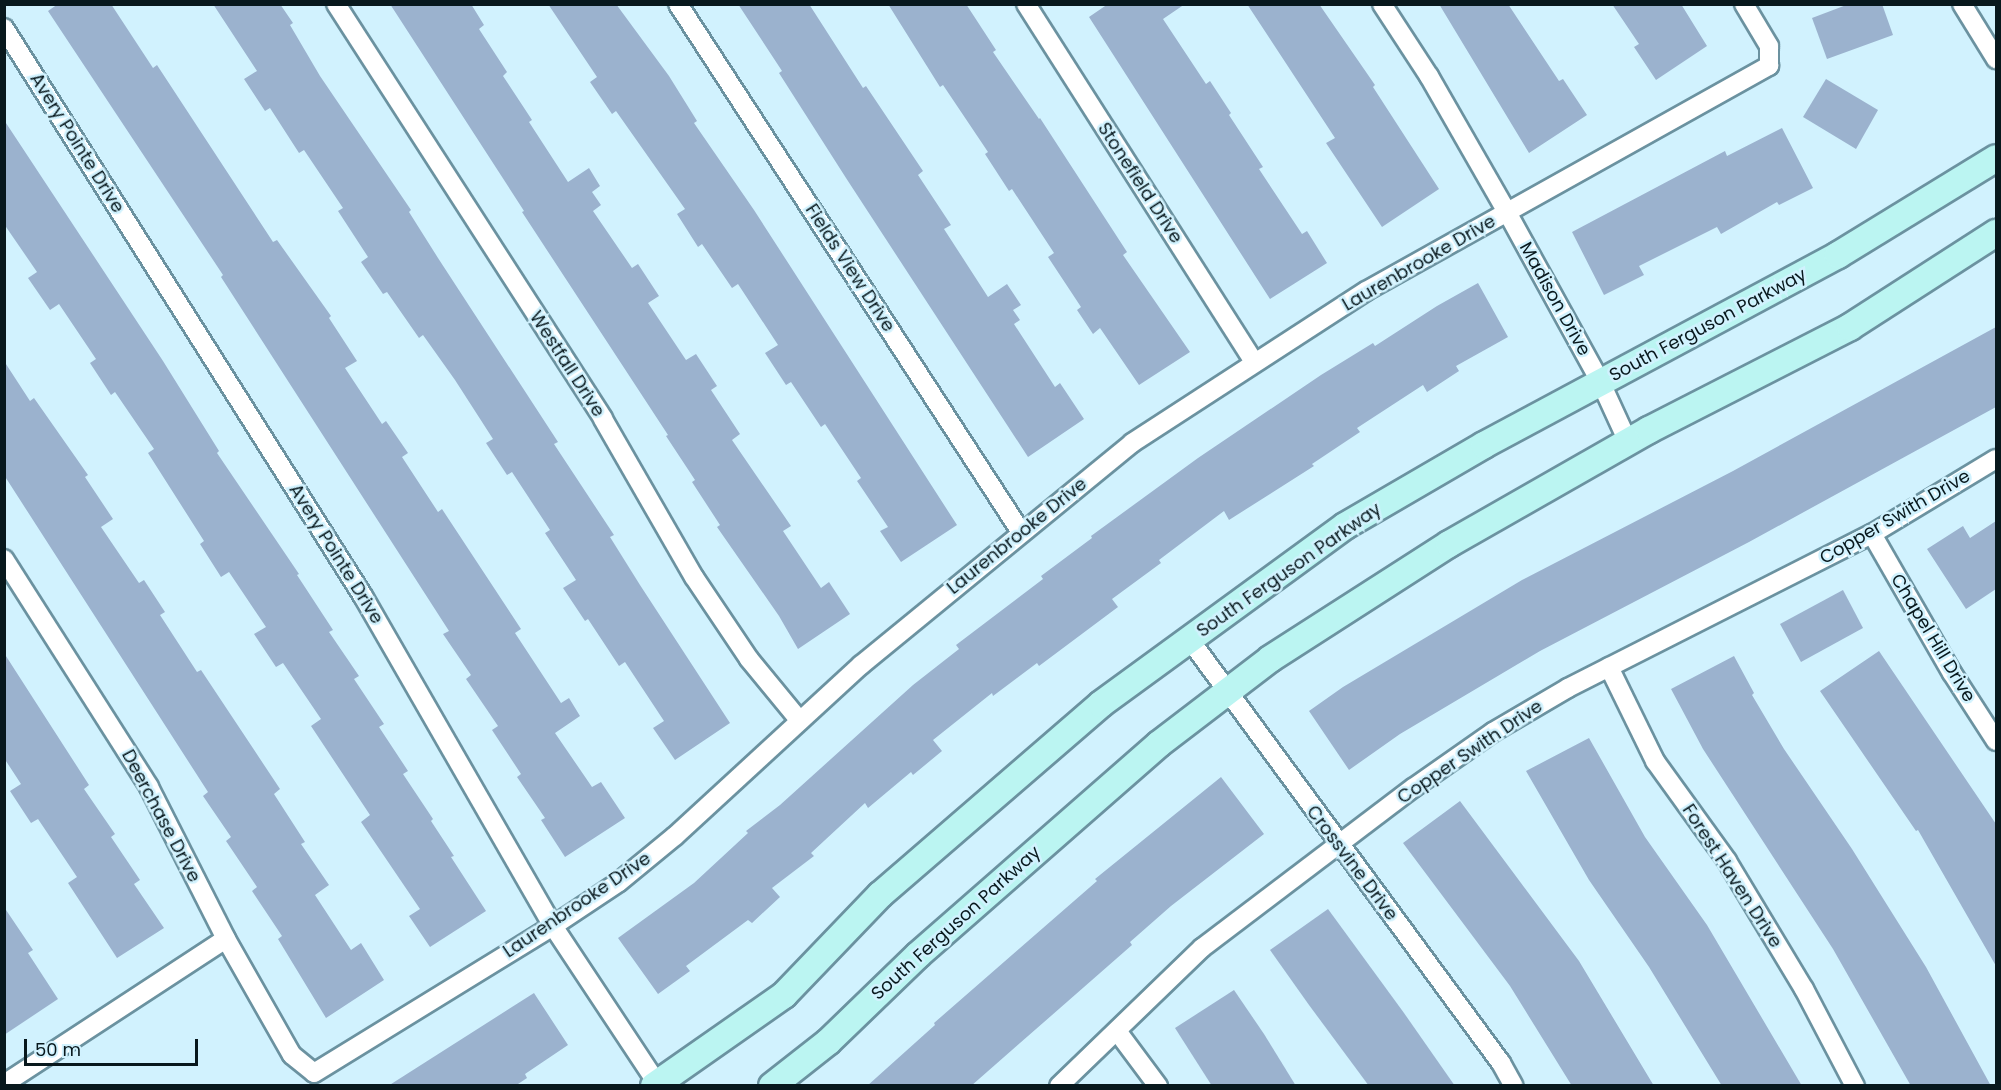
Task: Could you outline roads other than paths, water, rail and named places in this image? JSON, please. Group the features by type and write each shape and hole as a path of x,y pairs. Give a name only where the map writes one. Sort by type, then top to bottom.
{"street":[{"name":"Westfall Drive","path":"336,4 603,419 694,577 749,659 800,721"},
{"name":"Fields View Drive","path":"678,4 1021,532"},
{"name":"Stonefield Drive","path":"1026,4 1254,362"},
{"name":"Madison Drive","path":"1383,4 1429,76 1507,212 1601,383 1628,442"},
{"name":"Laurenbrooke Drive","path":"314,1073 553,926 619,882 667,842 861,665 1132,443 1366,291 1769,66 1769,46 1744,4"},
{"path":"1962,4 1996,59"},
{"name":"Avery Pointe Drive","path":"4,28 363,596 553,926 656,1085"},
{"name":"South Ferguson Parkway","path":"656,1085 784,995 880,895 1101,704 1345,526 1484,445 1838,255 1996,158"},
{"name":"South Ferguson Parkway","path":"772,1086 828,1042 918,955 1159,744 1270,659 1449,544 1628,442 1851,327 1996,233"},
{"name":"Copper Swith Drive","path":"1059,1086 1202,948 1413,788 1493,732 1609,667 1872,534 1996,459"},
{"name":"Chapel Hill Drive","path":"1872,534 1952,673 1996,741"},
{"name":"Deerchase Drive","path":"4,559 149,787 226,939 292,1055 314,1073"},
{"name":"Crossvine Drive","path":"1190,640 1339,846 1501,1063 1514,1086"},
{"name":"Forest Haven Drive","path":"1609,667 1655,761 1727,861 1804,989 1855,1086"},
{"path":"4,1083 226,939"},
{"path":"1117,1031 1158,1086"}]}
